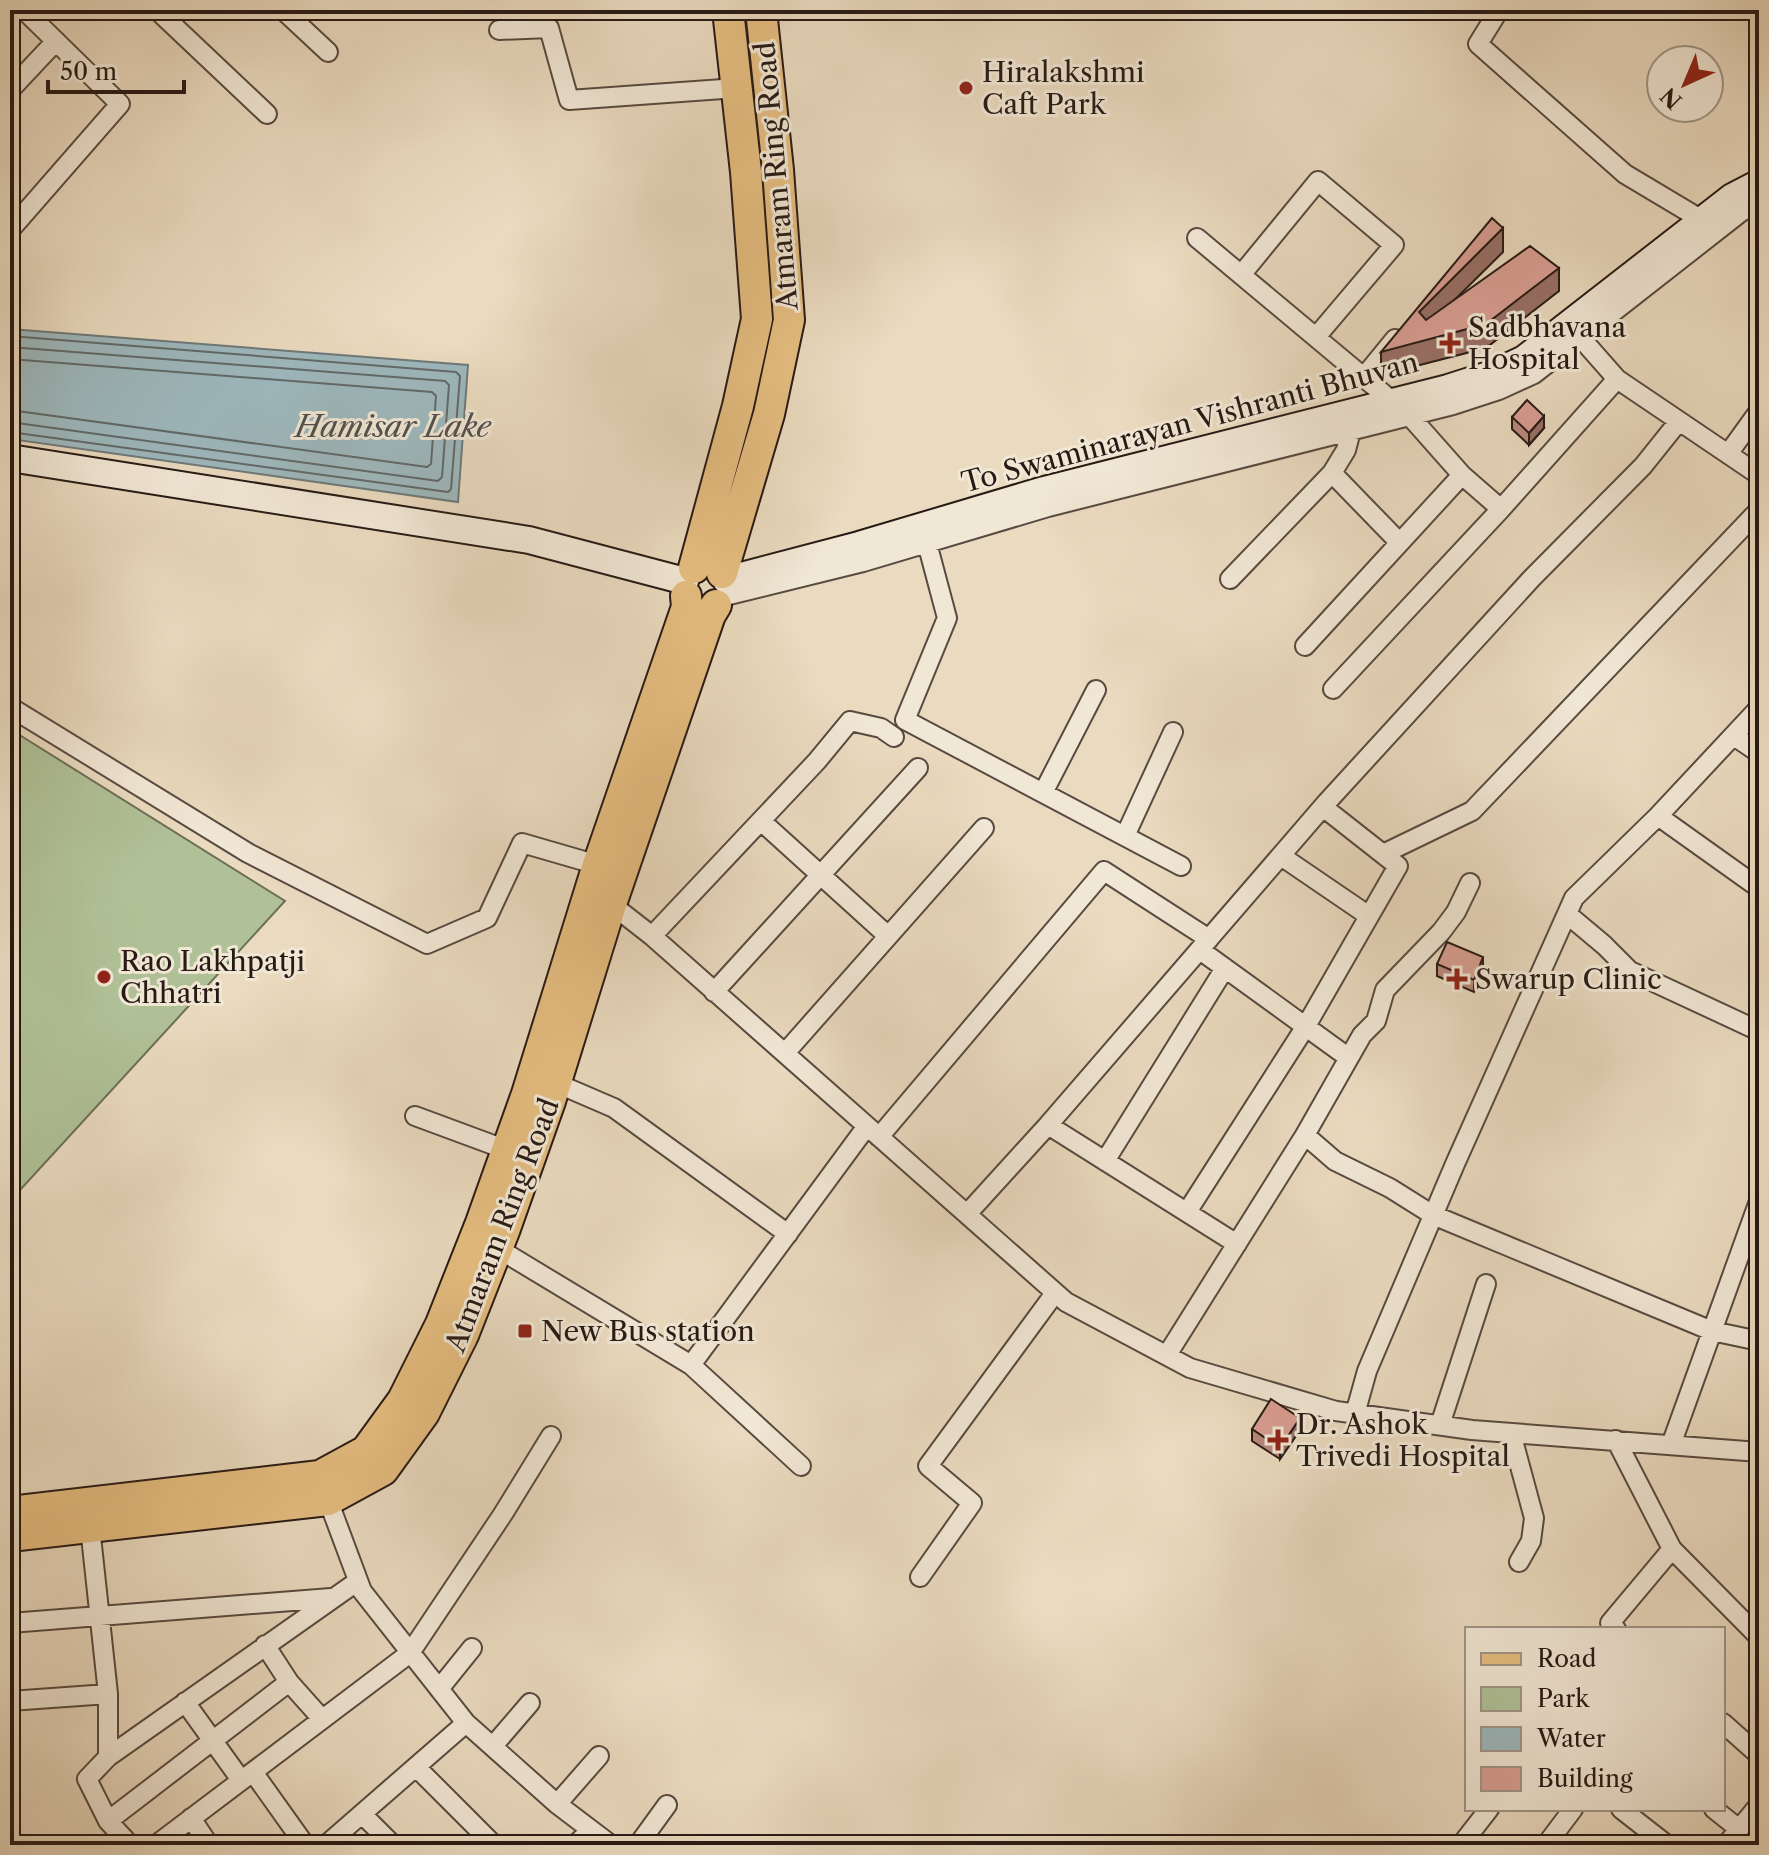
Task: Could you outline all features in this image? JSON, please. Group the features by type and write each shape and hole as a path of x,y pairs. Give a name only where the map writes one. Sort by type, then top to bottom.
{"main road":[{"name":"Atmaram Ring Road","path":"10,1536 328,1500 383,1470 424,1413 463,1335 556,1083 611,904 710,615 708,586 738,406 757,319 728,10"},
{"name":"Atmaram Ring Road","path":"10,1512 320,1476 366,1451 403,1400 441,1324 507,1150 598,865 687,607 708,586 769,414 789,320 778,170 761,10"},
{"name":"To Swaminarayan Vishranti Bhuvan","path":"708,586 1044,490 1346,415 1400,408 1492,374 1524,359 1732,197 1759,183"},
{"path":"10,458 529,540 708,586"}],"street":[{"path":"157,10 267,114"},
{"path":"283,10 328,52"},
{"path":"1499,10 1478,44 1625,174 1702,220"},
{"path":"10,230 120,104 29,12"},
{"path":"499,30 549,28 569,100 737,88"},
{"path":"10,90 56,41"},
{"path":"1241,275 1318,181 1394,245 1316,337"},
{"path":"708,586 863,562 1048,507 1351,431 1400,408 1453,405 1499,390 1534,374 1741,212 1759,203"},
{"path":"1197,238 1400,408 1462,475 1501,509"},
{"path":"1364,377 1403,330"},
{"path":"1580,337 1617,379 1759,475"},
{"path":"1333,689 1617,379"},
{"path":"1728,454 1759,411"},
{"path":"967,1214 1323,807 1532,578 1643,466 1679,421"},
{"path":"1230,579 1332,473 1346,450 1351,431"},
{"path":"1332,473 1399,542"},
{"path":"1305,646 1462,475"},
{"path":"1383,854 1472,811 1759,510"},
{"path":"927,543 947,618 905,720 1181,866"},
{"path":"1043,793 1096,690"},
{"path":"10,707 248,853 427,944 487,918 522,843 598,865"},
{"path":"1355,1414 1367,1371 1433,1215 1574,898 1658,816 1759,708"},
{"path":"652,936 817,761 850,721 881,728 894,737"},
{"path":"1125,836 1173,732"},
{"path":"1734,736 1759,753"},
{"path":"714,992 918,768"},
{"path":"1187,1212 1306,1026 1398,866 1323,807"},
{"path":"1658,816 1759,888"},
{"path":"761,821 888,936"},
{"path":"785,1053 984,828"},
{"path":"1281,856 1369,916"},
{"path":"691,1365 788,1234 873,1132 1104,871 1205,944 1225,968 1349,1058"},
{"path":"1167,1355 1305,1135 1362,1035 1376,1021 1385,990 1441,932 1456,912 1470,883"},
{"path":"611,904 652,936 1066,1302 1190,1368 1355,1414 1511,1433 1759,1452"},
{"path":"1567,914 1630,971 1759,1031"},
{"path":"1105,1161 1225,968"},
{"path":"556,1083 614,1108 788,1234"},
{"path":"415,1116 507,1150"},
{"path":"1048,1125 1237,1244"},
{"path":"1305,1135 1335,1161 1390,1188 1433,1215 1712,1331 1759,1341"},
{"path":"1671,1445 1759,1201"},
{"path":"497,1248 691,1365 801,1466"},
{"path":"1440,1425 1486,1284"},
{"path":"920,1577 972,1503 928,1466 1055,1293"},
{"path":"1511,1433 1534,1518 1531,1541 1519,1562"},
{"path":"156,1845 410,1653 551,1436"},
{"path":"1616,1440 1672,1549 1759,1637"},
{"path":"328,1500 362,1591 466,1723 557,1804 611,1845"},
{"path":"90,1527 108,1694 108,1757"},
{"path":"1613,1626 1672,1549"},
{"path":"130,1845 108,1821 87,1779 108,1757 358,1581"},
{"path":"10,1623 333,1598"},
{"path":"265,1645 289,1682 322,1719"},
{"path":"439,1689 472,1648"},
{"path":"108,1821 289,1682"},
{"path":"10,1701 108,1694"},
{"path":"185,1702 211,1742 247,1776 305,1845"},
{"path":"493,1746 530,1703"},
{"path":"326,1845 466,1723"},
{"path":"1725,1725 1758,1751"},
{"path":"557,1804 599,1756"},
{"path":"416,1767 494,1845"},
{"path":"638,1845 667,1805"},
{"path":"1726,1845 1759,1805"},
{"path":"1461,1845 1487,1811"},
{"path":"1552,1843 1572,1811"},
{"path":"1624,1811 1667,1845"},
{"path":"1716,1811 1739,1829"},
{"path":"362,1814 393,1845"},
{"path":"191,1818 209,1845"},
{"path":"575,1845 590,1831"}],"green space":[{"path":"10,729 285,901 10,1201"}],"water":[{"name":"Hamisar Lake","path":"10,329 468,365 458,502 10,439"}],"building":[{"path":"1492,218 1503,228 1419,312 1426,320 1530,246 1559,268 1486,324 1381,352"},
{"path":"1527,400 1544,416 1529,433 1512,417"},
{"path":"1447,942 1483,957 1474,980 1437,964"},
{"path":"1271,1399 1300,1418 1280,1448 1252,1429"}],"place":[{"name":"Hiralakshmi Caft Park","path":"966,88"},
{"name":"Sadbhavana Hospital","path":"1450,343"},
{"name":"Rao Lakhpatji Chhatri","path":"104,977"},
{"name":"Swarup Clinic","path":"1457,979"},
{"name":"New Bus station","path":"525,1331"},
{"name":"Dr. Ashok Trivedi Hospital","path":"1278,1440"}]}
